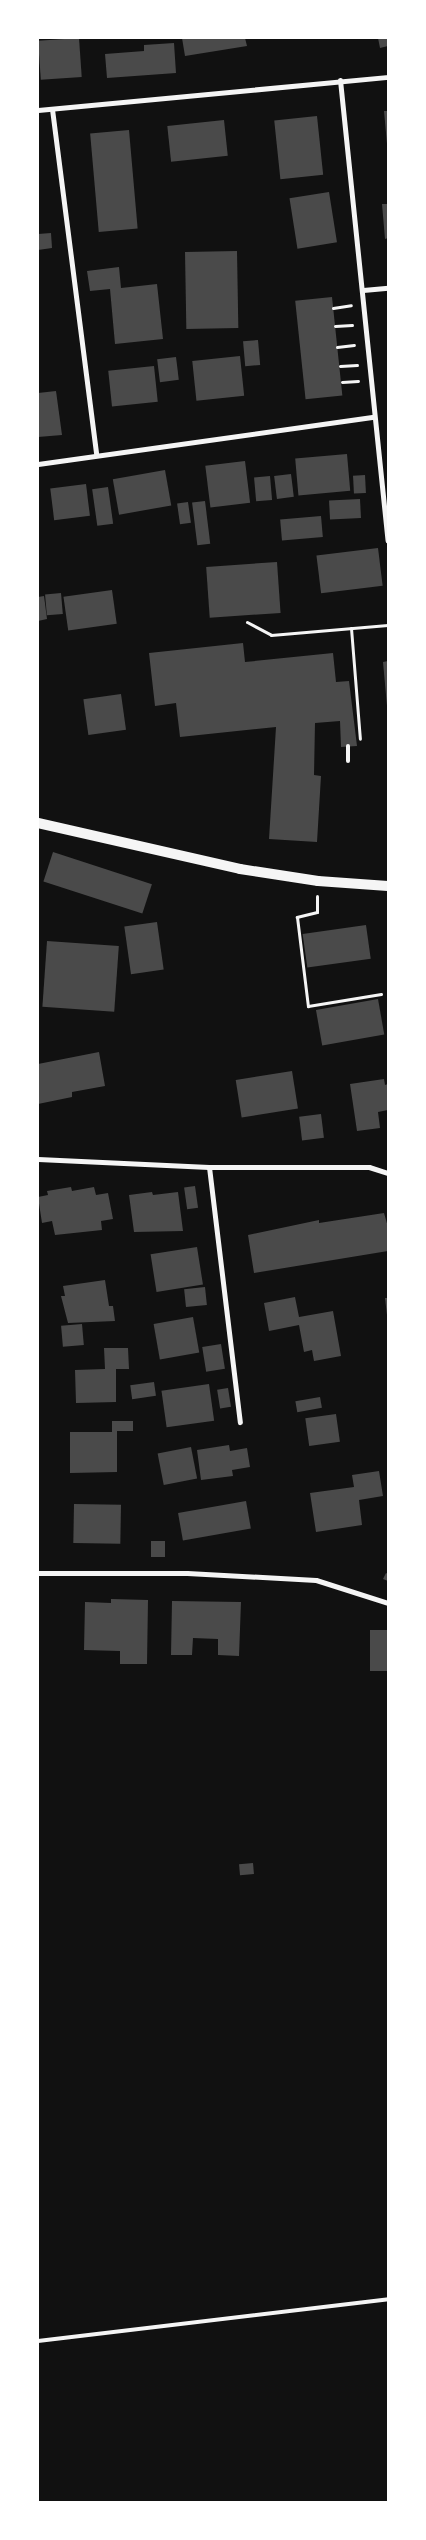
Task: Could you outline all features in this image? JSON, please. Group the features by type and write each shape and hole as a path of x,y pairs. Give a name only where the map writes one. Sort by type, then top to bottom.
{"main road":[{"path":"38,823 224,866 318,881 388,886"}],"street":[{"path":"38,110 340,80 388,77"},
{"path":"340,80 388,541"},
{"path":"52,109 96,453"},
{"path":"363,290 388,288"},
{"path":"38,464 96,453 374,417"},
{"path":"38,1159 209,1167 369,1167 388,1173"},
{"path":"209,1167 240,1422"},
{"path":"38,1573 187,1573 316,1580 388,1603"}],"lane":[{"path":"348,746 348,761"},
{"path":"38,2341 388,2299"}],"path":[{"path":"247,622 271,635 388,625"},
{"path":"351,628 360,742"},
{"path":"318,881 317,912 297,917 308,1006 381,994"}],"building":[{"path":"79,38 82,77 41,80 38,41"},
{"path":"182,38 245,38 247,46 185,56"},
{"path":"378,38 388,38 388,46 380,48"},
{"path":"174,43 176,73 107,78 105,54 144,51 144,45"},
{"path":"384,111 388,111 388,144 387,144"},
{"path":"317,116 323,175 280,179 274,120"},
{"path":"224,120 228,156 171,162 167,126"},
{"path":"129,130 138,229 99,232 90,133"},
{"path":"329,192 337,242 297,249 289,198"},
{"path":"382,204 388,204 388,238 385,239"},
{"path":"51,233 52,248 38,250 38,234"},
{"path":"237,251 238,328 186,329 185,252"},
{"path":"119,267 121,288 157,284 163,339 115,344 110,289 90,291 87,271"},
{"path":"332,297 342,395 306,399 295,301"},
{"path":"258,340 260,365 245,366 243,341"},
{"path":"240,356 244,396 196,401 192,361"},
{"path":"176,357 179,380 160,382 157,359"},
{"path":"154,366 158,402 112,407 108,371"},
{"path":"56,391 62,435 38,437 38,393"},
{"path":"347,454 350,491 298,495 295,459"},
{"path":"245,461 250,503 210,508 205,466"},
{"path":"165,470 171,505 119,515 113,479"},
{"path":"291,474 294,497 277,499 274,476"},
{"path":"365,475 366,493 354,494 353,476"},
{"path":"270,476 272,500 256,501 254,477"},
{"path":"86,484 90,516 54,520 50,488"},
{"path":"108,487 113,524 97,526 92,489"},
{"path":"360,499 361,518 330,520 329,501"},
{"path":"205,501 210,544 197,545 192,503"},
{"path":"188,502 191,523 180,524 177,504"},
{"path":"321,516 323,537 282,540 280,520"},
{"path":"378,548 383,586 321,593 316,556"},
{"path":"277,562 281,613 210,618 206,567"},
{"path":"112,590 117,624 68,630 63,597"},
{"path":"61,593 63,614 47,615 45,594"},
{"path":"44,596 47,619 38,621 38,597"},
{"path":"243,643 245,662 333,653 336,682 349,681 357,746 341,747 340,721 315,723 314,775 321,776 317,842 269,839 276,727 180,737 176,703 155,706 149,653"},
{"path":"388,661 388,706 387,706 383,662"},
{"path":"121,694 126,730 88,735 83,699"},
{"path":"53,852 152,884 142,914 43,881"},
{"path":"157,922 164,970 131,974 124,927"},
{"path":"366,925 371,959 307,968 303,934"},
{"path":"47,941 119,946 114,1012 42,1007"},
{"path":"378,999 384,1034 322,1045 316,1010"},
{"path":"99,1052 105,1086 72,1092 72,1097 38,1104 38,1064"},
{"path":"292,1071 298,1109 242,1117 236,1080"},
{"path":"384,1079 385,1085 388,1084 388,1110 378,1112 380,1128 357,1131 350,1084"},
{"path":"321,1114 324,1138 302,1141 299,1117"},
{"path":"195,1186 198,1208 187,1209 184,1188"},
{"path":"71,1187 72,1191 94,1187 96,1195 108,1193 113,1219 101,1221 102,1230 55,1235 52,1221 42,1223 38,1197 48,1195 47,1191"},
{"path":"152,1192 153,1195 178,1192 183,1231 134,1232 129,1195"},
{"path":"384,1213 388,1227 388,1251 254,1273 248,1235 319,1220 319,1223"},
{"path":"197,1247 203,1285 157,1292 151,1254"},
{"path":"105,1280 109,1306 113,1306 115,1321 68,1323 61,1296 65,1296 63,1286"},
{"path":"205,1287 207,1305 186,1307 184,1289"},
{"path":"295,1297 299,1317 333,1311 341,1356 314,1361 312,1350 304,1352 299,1325 269,1331 264,1303"},
{"path":"385,1298 388,1298 388,1315 387,1315"},
{"path":"193,1317 199,1352 160,1359 154,1324"},
{"path":"82,1324 84,1345 63,1347 61,1326"},
{"path":"221,1344 225,1369 206,1372 202,1347"},
{"path":"104,1348 128,1348 129,1369 116,1369 116,1402 76,1403 75,1370 105,1369"},
{"path":"154,1382 156,1396 132,1399 130,1385"},
{"path":"209,1384 214,1421 167,1427 161,1391"},
{"path":"228,1388 231,1407 220,1408 217,1390"},
{"path":"320,1397 322,1408 297,1412 295,1401"},
{"path":"336,1414 340,1442 309,1446 305,1418"},
{"path":"112,1421 133,1421 133,1431 117,1431 117,1472 70,1473 70,1432 112,1432"},
{"path":"229,1445 230,1451 247,1448 250,1467 232,1470 233,1476 201,1480 197,1450"},
{"path":"191,1447 197,1478 164,1485 158,1453"},
{"path":"379,1471 383,1496 359,1500 362,1525 316,1532 310,1493 354,1487 352,1475"},
{"path":"246,1501 251,1529 183,1541 178,1513"},
{"path":"74,1504 121,1505 120,1544 73,1543"},
{"path":"151,1541 165,1541 165,1557 151,1557"},
{"path":"386,1573 388,1574 388,1581 383,1579"},
{"path":"111,1599 148,1600 147,1664 120,1664 120,1651 84,1650 85,1602 111,1603"},
{"path":"172,1601 241,1602 239,1656 218,1655 218,1639 193,1638 192,1655 171,1655"},
{"path":"370,1630 388,1630 388,1671 370,1671"},
{"path":"253,1863 254,1874 240,1875 239,1864"}]}
